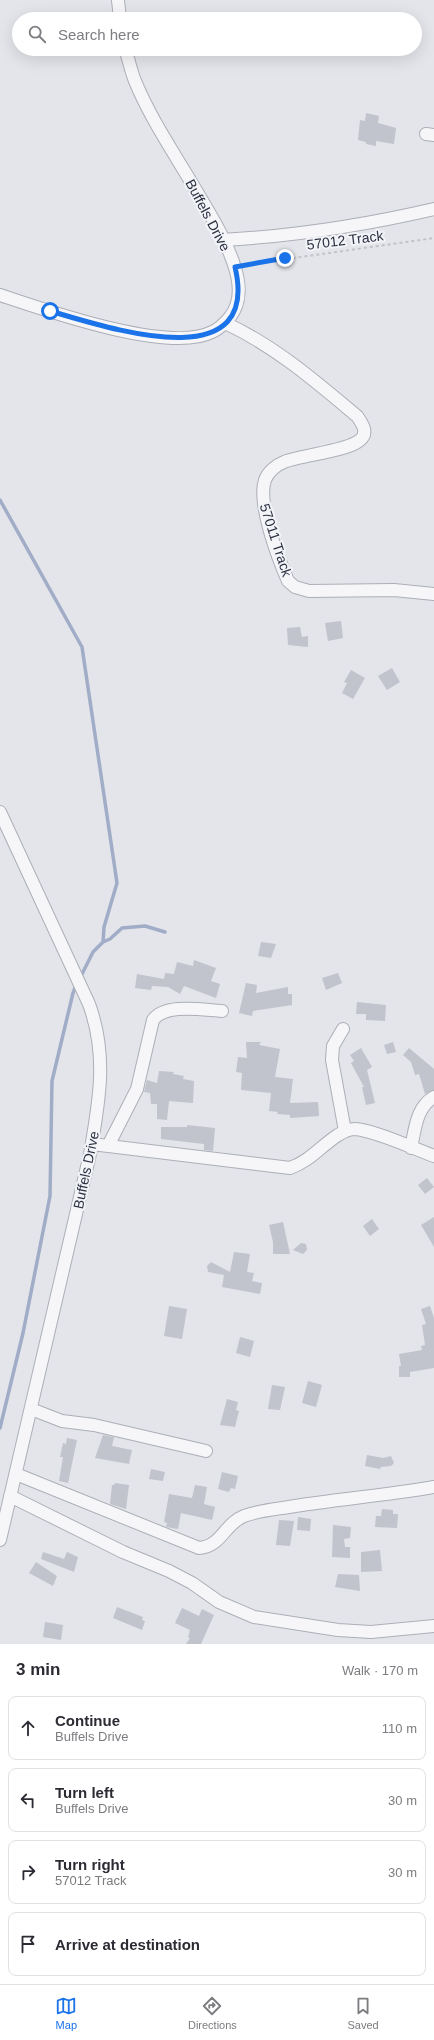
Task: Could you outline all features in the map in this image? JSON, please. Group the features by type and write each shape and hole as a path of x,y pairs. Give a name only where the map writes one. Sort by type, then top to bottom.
{"street":[{"path":"118,0 119,12"},
{"name":"Buffels Drive","path":"0,295 126,332 157,337 197,336 211,333 225,323 236,310 238,295 235,267 223,240 151,114 135,81 127,56"},
{"path":"223,240 261,238 378,222 434,209"},
{"name":"57011 Track","path":"225,323 248,334 279,353 356,416 363,425 364,432 361,440 350,446 283,462 272,469 265,480 262,495 264,508 288,580 296,587 308,592 394,590 434,594"},
{"name":"Buffels Drive","path":"0,812 89,1004 96,1023 102,1067 99,1104 92,1144 0,1540"},
{"path":"108,1146 137,1088 153,1020 158,1014 163,1011 190,1009 222,1011"},
{"path":"343,1029 333,1046 332,1060 345,1131"},
{"path":"411,1148 421,1109 427,1101 434,1097"},
{"path":"92,1144 290,1168 303,1163 345,1131 355,1129 371,1133 434,1156"},
{"path":"31,1409 62,1421 101,1427 206,1451"},
{"path":"16,1474 199,1548 209,1547 216,1542 236,1520 257,1512 390,1495 434,1487"},
{"path":"10,1496 123,1552 169,1571 192,1583 219,1602 254,1617 338,1630 371,1632 434,1626"}],"path":[{"name":"57012 Track","path":"235,267 285,258 434,238"}],"building":[{"path":"366,113 379,116 378,123 396,128 394,144 376,141 376,146 366,144 366,142 358,140 360,120 365,121"},
{"path":"341,621 343,638 328,641 325,623"},
{"path":"300,627 302,637 308,636 308,647 288,645 287,628"},
{"path":"392,668 400,682 387,690 378,676"},
{"path":"351,670 365,678 353,699 342,693 347,683 344,682"},
{"path":"261,942 276,944 271,958 258,956"},
{"path":"194,960 216,968 211,981 220,984 216,998 184,986 180,994 168,987 152,986 151,990 135,988 137,974 164,979 165,973 174,974 177,962 193,966"},
{"path":"338,973 342,983 326,990 322,978"},
{"path":"246,983 257,985 256,993 288,987 288,994 292,994 292,1005 253,1011 252,1016 239,1013"},
{"path":"357,1002 386,1005 385,1021 366,1020 366,1014 356,1014"},
{"path":"246,1042 261,1042 259,1045 280,1049 275,1077 293,1079 290,1103 318,1102 319,1116 290,1118 290,1115 277,1114 278,1112 269,1111 271,1093 241,1090 242,1073 236,1072 238,1057 247,1058"},
{"path":"393,1042 396,1052 387,1054 384,1045"},
{"path":"361,1048 372,1067 367,1070 375,1103 366,1105 362,1087 364,1087 351,1063 354,1061 350,1055"},
{"path":"409,1048 434,1069 434,1090 425,1094 419,1074 415,1075 411,1062 403,1055"},
{"path":"159,1071 174,1072 173,1074 184,1076 183,1079 194,1081 193,1103 169,1101 167,1120 157,1119 157,1104 151,1104 150,1093 144,1092 147,1080 157,1083"},
{"path":"187,1125 215,1128 213,1151 204,1150 204,1144 161,1139 161,1127 187,1127"},
{"path":"427,1178 434,1187 425,1194 418,1185"},
{"path":"434,1217 434,1247 421,1225"},
{"path":"372,1219 379,1229 370,1236 363,1226"},
{"path":"283,1222 290,1254 273,1254 273,1242 269,1225"},
{"path":"301,1243 306,1244 307,1250 303,1254 293,1250"},
{"path":"234,1252 250,1254 247,1272 254,1273 252,1281 262,1283 260,1294 222,1287 224,1275 208,1272 207,1266 211,1262 230,1272"},
{"path":"169,1306 187,1309 182,1339 164,1336"},
{"path":"430,1306 434,1318 434,1368 410,1372 410,1377 399,1377 399,1366 401,1366 399,1354 422,1350 421,1346 425,1345 422,1325 426,1324 421,1309"},
{"path":"240,1337 254,1341 250,1357 236,1353"},
{"path":"308,1381 322,1385 316,1407 302,1403"},
{"path":"272,1385 285,1387 280,1410 268,1409"},
{"path":"227,1399 238,1402 236,1410 239,1411 235,1427 220,1425"},
{"path":"103,1435 114,1437 112,1446 132,1450 129,1464 95,1458"},
{"path":"67,1438 77,1440 68,1483 59,1481 63,1457 60,1457 63,1443 66,1444"},
{"path":"367,1455 383,1458 391,1456 394,1463 391,1466 381,1467 380,1469 365,1466"},
{"path":"151,1469 165,1472 163,1481 149,1479"},
{"path":"222,1472 238,1476 235,1489 231,1488 229,1492 218,1489"},
{"path":"115,1483 129,1485 126,1509 110,1504 112,1485"},
{"path":"195,1485 207,1487 204,1504 215,1507 212,1520 181,1513 178,1529 166,1527 167,1523 164,1522 169,1494 192,1498"},
{"path":"382,1509 393,1510 393,1514 398,1514 397,1528 375,1527 376,1516 381,1516"},
{"path":"298,1517 311,1519 310,1531 297,1530"},
{"path":"279,1520 294,1521 290,1546 276,1545"},
{"path":"333,1525 351,1527 350,1538 344,1539 345,1547 350,1547 350,1558 332,1557"},
{"path":"380,1550 382,1571 361,1572 361,1552"},
{"path":"43,1552 64,1559 67,1552 78,1557 74,1572 41,1559"},
{"path":"36,1562 57,1576 53,1586 29,1573"},
{"path":"338,1574 359,1575 360,1591 335,1587"},
{"path":"117,1607 143,1617 142,1620 145,1621 142,1630 113,1618"},
{"path":"182,1608 199,1616 202,1609 214,1615 201,1644 186,1644 190,1638 188,1637 190,1630 175,1623"},
{"path":"45,1622 63,1625 61,1640 43,1637"}],"waterway":[{"path":"0,500 82,647 117,883 104,927 103,942 93,952 80,978"},
{"path":"103,942 110,939 122,928 145,926 165,932"},
{"path":"0,1428 23,1333 50,1196 52,1081 76,985"}],"route":[{"path":"50,311 126,332 157,337 190,337 211,333 225,323 236,310 238,295 235,267 285,258"}]}
